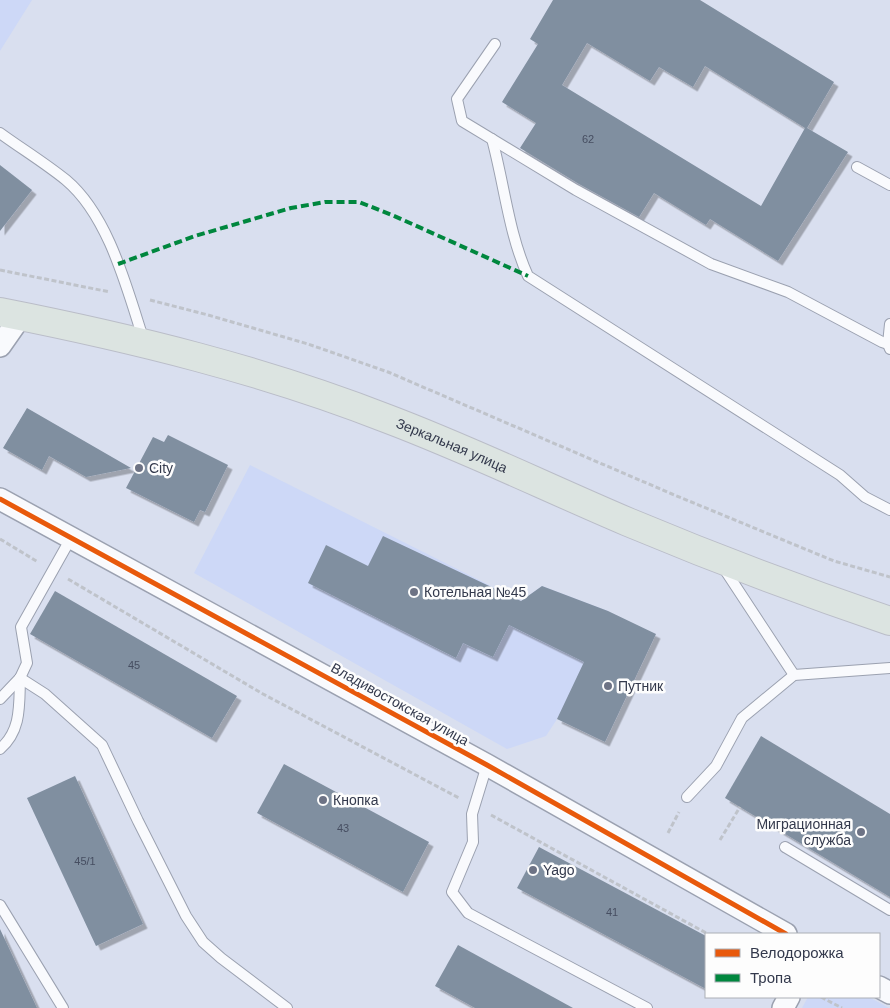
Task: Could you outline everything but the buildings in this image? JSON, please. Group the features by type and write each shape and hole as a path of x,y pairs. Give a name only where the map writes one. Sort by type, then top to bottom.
{"main road":[{"name":"Зеркальная улица","path":"10,314 144,343 254,372 389,419 718,559 890,621"}],"street":[{"path":"0,346 10,314"},
{"name":"Владивостокская улица","path":"0,499 487,765 784,933"}],"lane":[{"path":"495,44 457,99 462,121 576,190 711,264 788,292 889,347"},
{"path":"0,133 66,181 85,201 103,230 118,264 144,343"},
{"path":"492,139 502,175 510,219 522,262 528,276 840,475 866,497 890,510"},
{"path":"857,167 890,185"},
{"path":"889,347 890,324"},
{"path":"0,699 20,678 27,663 21,627 71,538"},
{"path":"718,559 794,675"},
{"path":"687,797 716,766 742,718 794,675 890,668"},
{"path":"0,749 6,744 19,720 20,678"},
{"path":"20,678 45,694 102,744 138,821 186,916 202,942 220,958 287,1008"},
{"path":"487,765 472,814 472,842 452,892 468,913 647,1008"},
{"path":"785,847 890,910"},
{"path":"0,905 63,1008"}],"path":[{"path":"0,270 129,296 208,315 308,344 388,372 825,557 890,577"},
{"path":"0,539 40,562"},
{"path":"64,576 263,694 463,800"},
{"path":"720,840 740,807"},
{"path":"490,815 706,933"},
{"path":"824,998 842,1008"}],"shaded area":[{"path":"0,0 32,0 0,51"},
{"path":"250,465 521,601 542,586 608,611 563,710 546,736 507,749 194,573"},
{"path":"807,998 871,998 889,1008 802,1008"}],"marked path":[{"path":"118,264 195,236 291,208 325,202 359,202 528,276"}],"cycle path":[{"path":"0,499 487,765 784,933"}],"place":[{"name":"City","path":"139,468"},
{"name":"Котельная №45","path":"414,592"},
{"name":"Путник","path":"608,686"},
{"name":"Кнопка","path":"323,800"},
{"name":"Миграционная служба","path":"861,832"},
{"name":"Yago","path":"533,870"}]}
